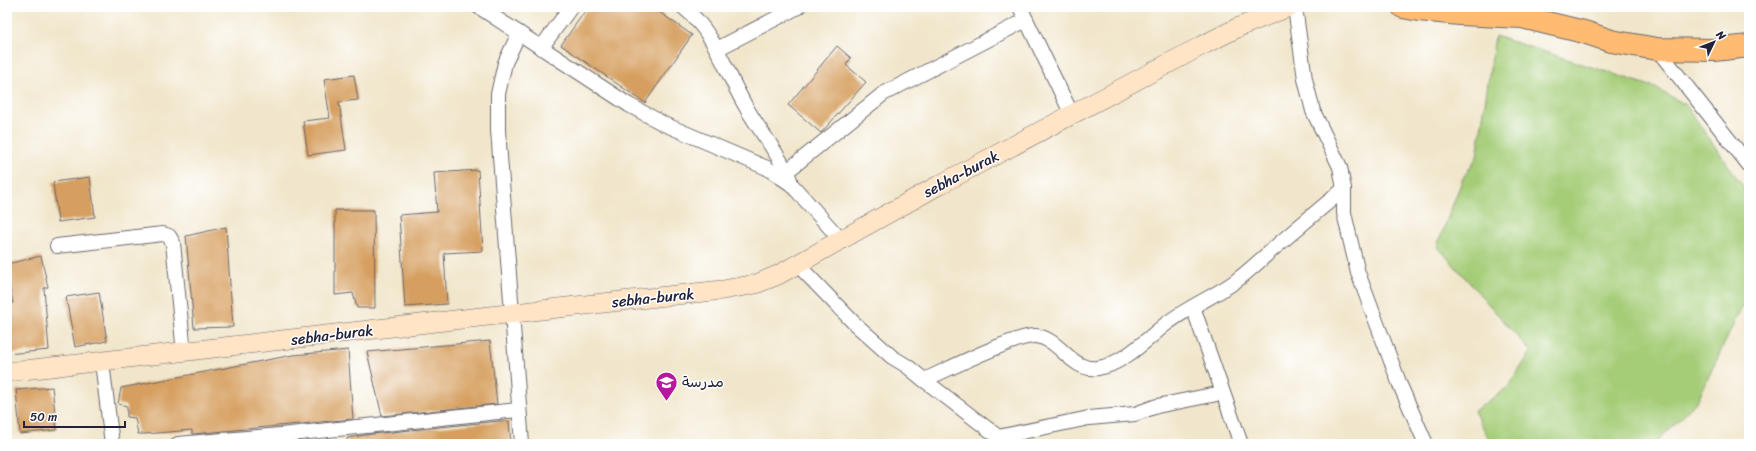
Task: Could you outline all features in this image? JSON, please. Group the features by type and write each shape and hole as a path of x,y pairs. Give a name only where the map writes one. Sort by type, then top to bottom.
{"highway":[{"path":"1403,7 1465,11 1522,17 1584,32 1611,41 1656,48 1714,50 1749,46"},
{"path":"1543,7 1584,32"}],"main road":[{"name":"sebha-burak","path":"1239,27 1257,7"},
{"name":"sebha-burak","path":"7,372 184,353 511,313 723,290 756,284 798,265 840,239 1239,27 1289,7"}],"street":[{"path":"479,7 616,97 658,121 789,178"},
{"path":"541,48 571,7"},
{"path":"683,7 701,24 717,49 746,107 789,178 840,239"},
{"path":"717,49 798,7"},
{"path":"1020,7 1072,115"},
{"path":"1295,7 1304,79 1313,111 1340,168 1344,189 1344,213 1358,273 1400,385 1426,444"},
{"path":"789,178 883,94 1026,20"},
{"path":"520,34 505,63 498,94 498,130 518,410 522,444"},
{"path":"1656,48 1749,165"},
{"path":"924,380 1026,336 1036,336 1049,341 1080,366 1088,368 1099,368 1120,359 1138,348 1166,324 1245,273 1344,189"},
{"path":"58,246 163,234 169,236 173,243 184,353"},
{"path":"798,265 854,323 892,357 907,366 1003,441 1089,418 1135,414 1157,406 1222,393"},
{"path":"1193,307 1241,444"},
{"path":"102,362 112,444"},
{"path":"178,444 280,440 518,410"}],"green space":[{"path":"1495,36 1654,87 1686,105 1749,195 1749,292 1697,401 1655,444 1492,444 1474,411 1508,387 1531,352 1437,246 1463,178 1477,157"}],"building":[{"path":"588,7 652,7 692,35 645,103 561,45"},
{"path":"837,46 851,58 846,65 866,82 821,133 788,105"},
{"path":"354,75 358,100 339,102 346,150 308,155 303,121 330,118 324,79"},
{"path":"478,170 483,251 444,253 447,304 405,307 399,215 437,212 434,173"},
{"path":"90,177 95,217 58,222 53,182"},
{"path":"335,210 374,210 375,308 357,308 353,293 335,295"},
{"path":"226,227 233,327 194,328 186,236"},
{"path":"41,256 48,287 44,288 49,350 7,354 7,304 13,303 7,273 7,264"},
{"path":"99,292 107,341 75,347 66,297"},
{"path":"490,341 497,404 382,416 367,352"},
{"path":"348,350 353,419 192,434 192,430 138,434 135,418 127,417 127,406 118,404 121,388 293,355"},
{"path":"52,387 57,430 20,434 16,390"},
{"path":"509,421 511,444 348,444 347,438 372,434"}],"place":[{"name":"مدرسة","path":"667,402"}]}
